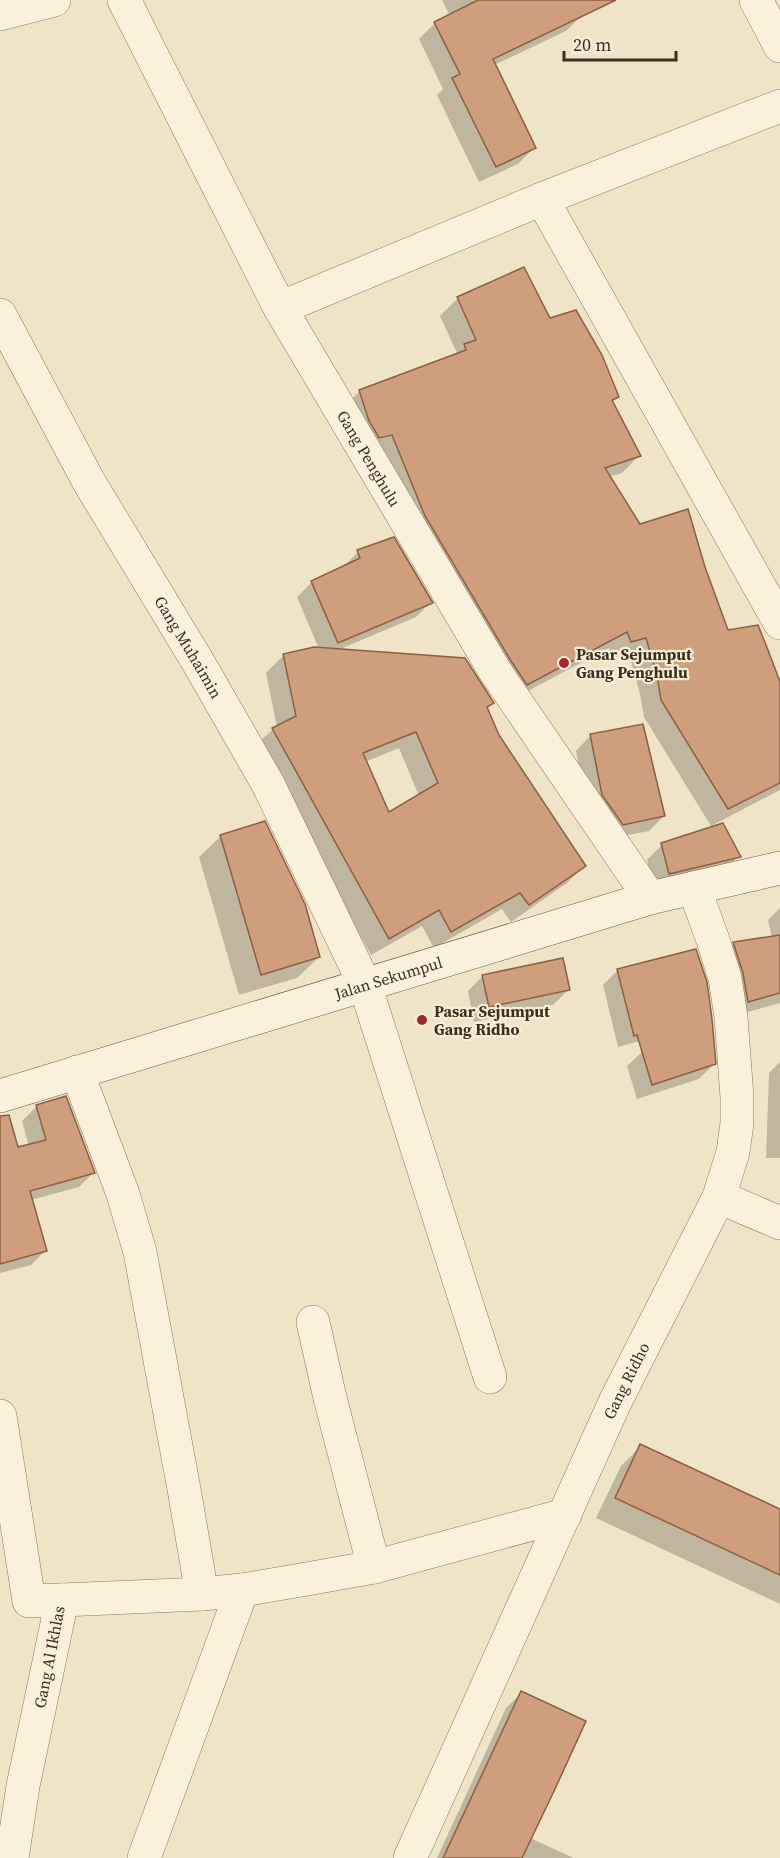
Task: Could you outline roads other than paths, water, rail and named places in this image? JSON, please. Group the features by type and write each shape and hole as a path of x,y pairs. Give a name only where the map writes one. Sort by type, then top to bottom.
{"street":[{"path":"0,14 54,0"},
{"name":"Gang Penghulu","path":"124,0 280,308 495,671 650,898"},
{"path":"756,0 780,46"},
{"path":"280,308 542,199 780,106"},
{"path":"542,199 780,623"},
{"name":"Gang Muhaimin","path":"0,315 90,482 268,784 365,985 490,1377"},
{"name":"Jalan Sekumpul","path":"0,1096 650,898 780,868"},
{"name":"Gang Ridho","path":"410,1858 615,1402 719,1197 733,1152 738,1097 731,1017 725,978 694,888"},
{"path":"77,1072 123,1194 140,1252 202,1594"},
{"path":"719,1197 780,1223"},
{"path":"313,1322 330,1398 374,1567"},
{"name":"Gang Al Ikhlas","path":"0,1416 29,1601 62,1599 23,1786 12,1858"},
{"path":"62,1599 202,1594 242,1590 374,1567 565,1515"},
{"path":"144,1858 242,1590"}],"place":[{"name":"Pasar Sejumput Gang Penghulu","path":"564,663"},
{"name":"Pasar Sejumput Gang Ridho","path":"422,1020"}]}
